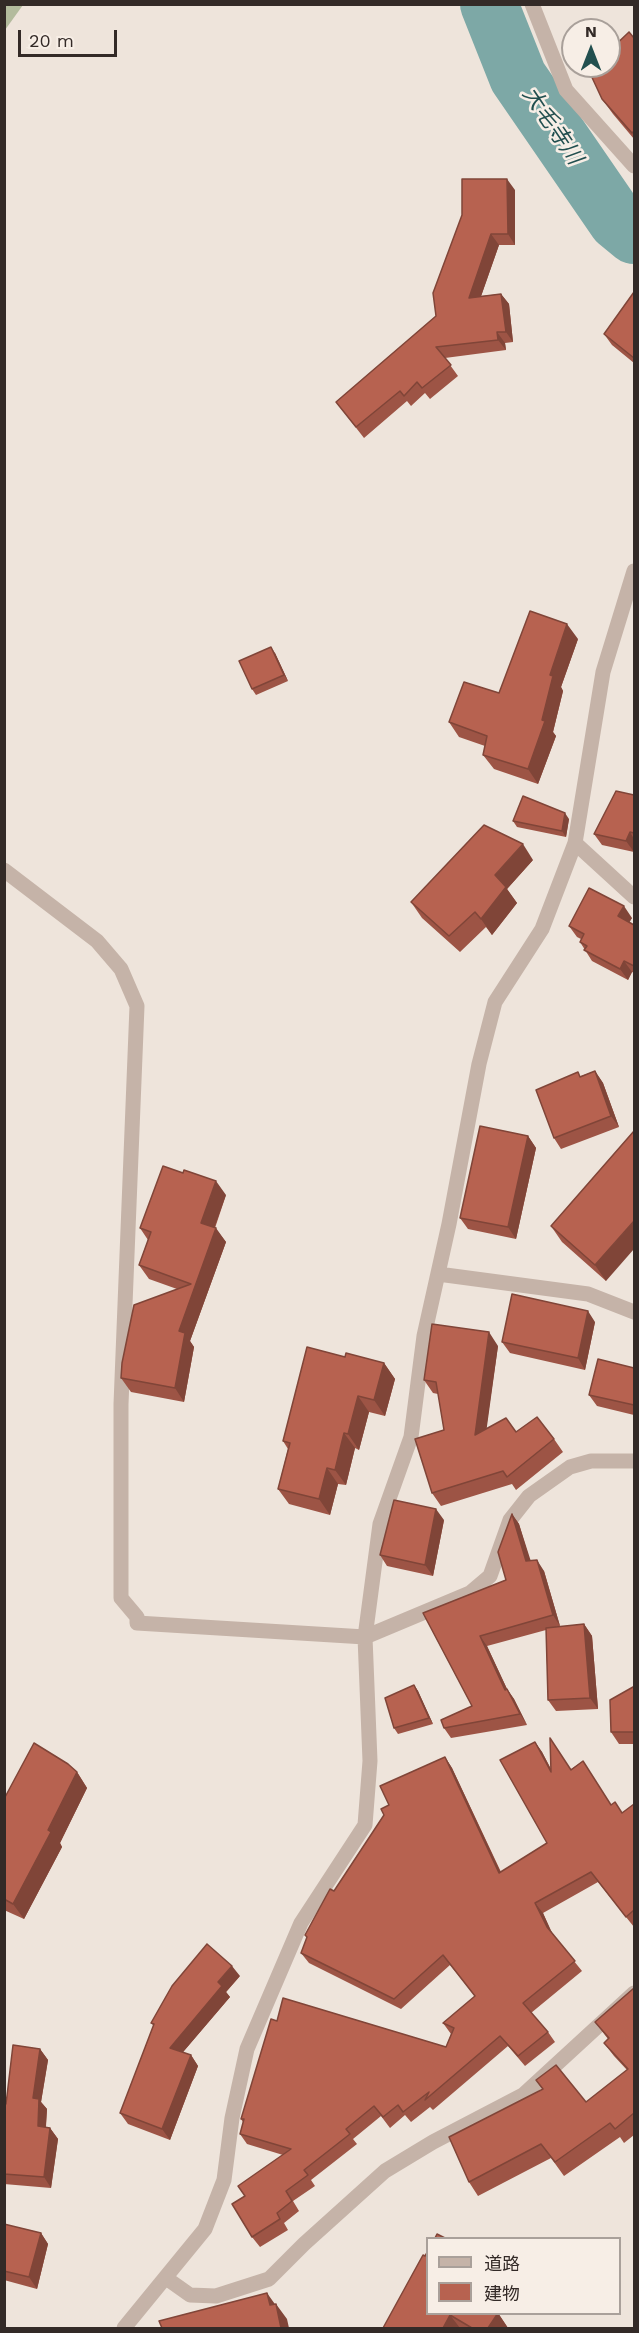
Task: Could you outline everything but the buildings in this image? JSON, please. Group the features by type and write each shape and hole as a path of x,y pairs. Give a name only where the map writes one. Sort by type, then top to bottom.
{"street":[{"path":"532,4 566,90 634,166"},
{"path":"124,2328 205,2229 224,2180 232,2118 247,2049 301,1923 365,1825 370,1761 365,1637 380,1524 411,1437 424,1336 479,1064 495,1002 542,929 575,843 603,672 634,571"},
{"path":"575,843 634,897"},
{"path":"4,870 97,941 122,969 137,1006 122,1404 122,1598 137,1617 137,1623 365,1637 470,1593 484,1582 490,1576 510,1520 529,1496 570,1467 591,1461 634,1461"},
{"path":"438,1274 588,1294 634,1312"},
{"path":"166,2278 190,2295 216,2296 269,2279 385,2171 433,2142 522,2095 634,1993"}],"green space":[{"path":"4,5 23,5 5,30"}],"waterway":[{"name":"大毛寺川","path":"489,4 518,77 617,221 634,235"}]}
